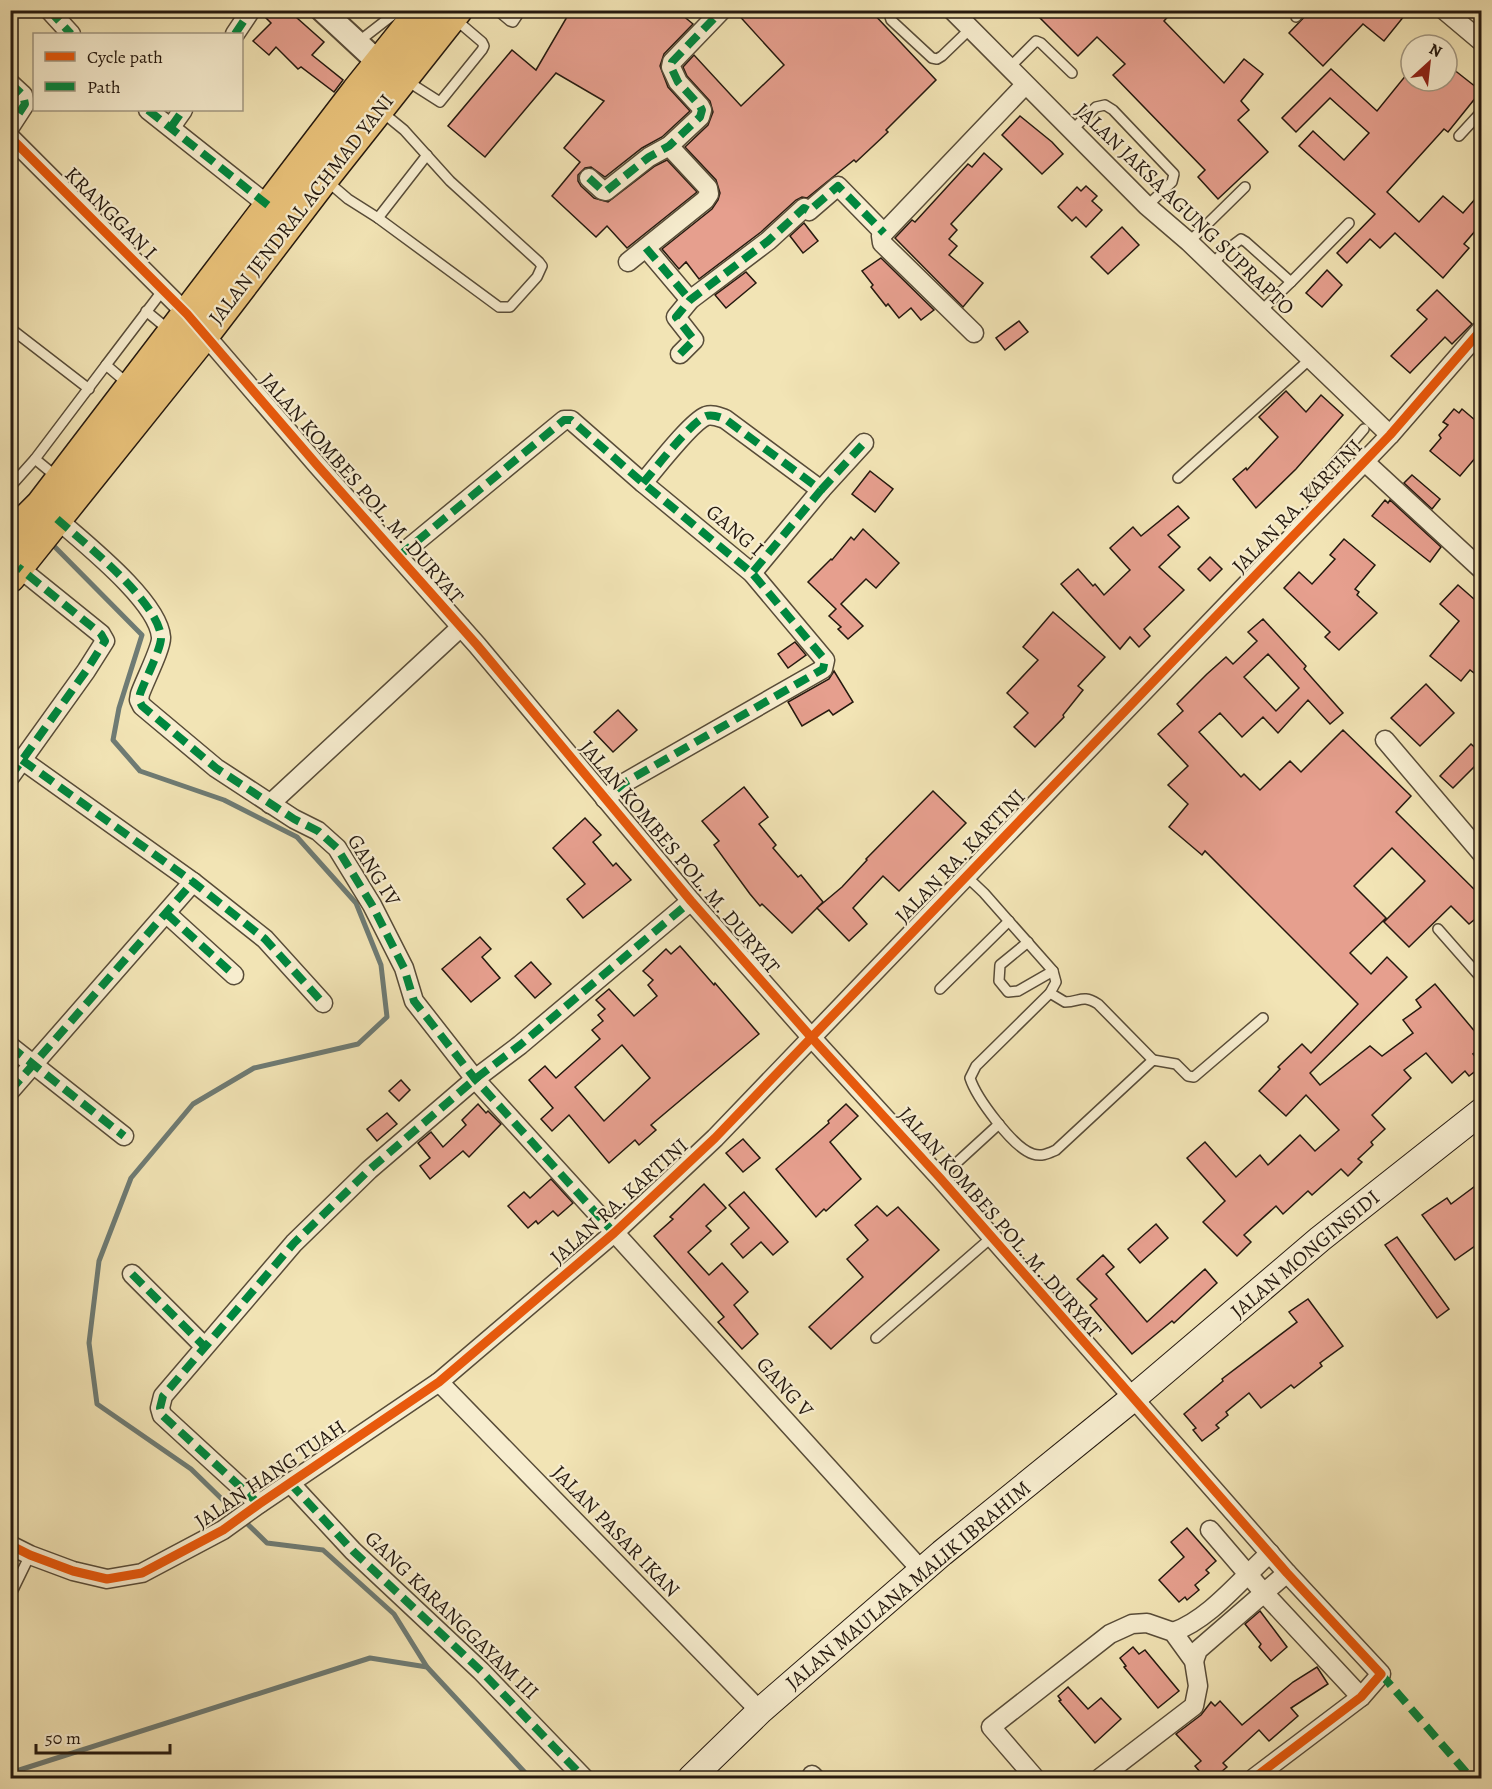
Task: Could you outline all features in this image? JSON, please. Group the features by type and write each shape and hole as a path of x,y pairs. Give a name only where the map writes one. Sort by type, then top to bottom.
{"highway":[{"name":"JALAN JENDRAL ACHMAD YANI","path":"391,71 418,14"},
{"name":"JALAN JENDRAL ACHMAD YANI","path":"31,540 188,327 269,206 368,100 391,71 454,14"},
{"name":"JALAN JENDRAL ACHMAD YANI","path":"31,540 60,479 131,387 324,178 368,100"}],"main road":[{"name":"JALAN MONGINSIDI","path":"1132,1399 1320,1239 1482,1111"},
{"name":"JALAN MAULANA MALIK IBRAHIM","path":"691,1779 760,1711 922,1571 1132,1399"}],"street":[{"path":"49,10 70,33"},
{"path":"236,33 251,10"},
{"path":"322,10 391,71"},
{"path":"590,178 606,191 649,157 669,146 700,117 702,110 678,82 671,70 672,62 722,10"},
{"name":"JALAN JAKSA AGUNG SUPRAPTO","path":"952,10 1147,206 1189,242 1390,435"},
{"path":"1444,10 1482,42"},
{"path":"10,82 23,95 25,104 10,127"},
{"path":"974,333 882,243 881,236 1025,85"},
{"path":"149,111 269,206"},
{"path":"171,126 182,111"},
{"name":"KRANGGAN I","path":"10,137 163,291 188,327"},
{"path":"628,262 705,200 709,194 708,188 669,146"},
{"path":"680,354 694,340 672,318 690,300 768,241 804,208 809,211 838,186 884,233"},
{"path":"646,248 690,300"},
{"name":"JALAN KOMBES POL. M. DURYAT","path":"188,327 399,556 691,901 940,1178 1287,1573 1381,1674 1361,1697"},
{"name":"JALAN RA. KARTINI","path":"439,1382 614,1233 715,1138 1348,480 1482,329"},
{"path":"643,483 691,428 706,417 716,416 725,419 821,490"},
{"name":"GANG I","path":"399,556 564,420 571,420 752,573 825,660 823,669 624,783 605,799"},
{"path":"752,573 821,490 864,443"},
{"path":"1365,462 1482,570"},
{"path":"10,777 105,641 31,540"},
{"name":"GANG IV","path":"31,540 133,588 147,607 159,630 160,643 140,694 139,700 142,706 216,768 328,839 344,858 404,968 414,1001 476,1078 614,1233"},
{"path":"270,804 461,627"},
{"path":"1385,740 1481,852"},
{"path":"22,760 193,882 265,939 323,1003"},
{"path":"10,1091 193,882"},
{"path":"255,1507 162,1415 160,1408 163,1396 294,1243 369,1170 476,1078 520,1045 691,901"},
{"path":"167,914 234,975"},
{"path":"10,1046 124,1136"},
{"name":"GANG V","path":"614,1233 922,1571"},
{"path":"132,1274 204,1346"},
{"name":"JALAN HANG TUAH","path":"10,1545 73,1571 107,1579 142,1573 223,1530 439,1382"},
{"name":"JALAN PASAR IKAN","path":"439,1382 760,1711"},
{"name":"GANG KARANGGAYAM III","path":"290,1483 345,1543 480,1671 584,1779"},
{"path":"1210,1530 1264,1593 1361,1697 1254,1779"},
{"path":"1173,1632 1182,1629 1215,1606 1270,1553"},
{"path":"1194,1661 1198,1650 1287,1573"},
{"path":"1035,1779 991,1727 1110,1634 1132,1624 1147,1623 1173,1632 1194,1661 1198,1686 1194,1706 1100,1779"}],"lane":[{"path":"497,10 513,22 521,10"},
{"path":"892,10 891,20 932,58 937,59 942,56 970,29"},
{"path":"357,43 394,14 418,14"},
{"path":"391,71 440,102 484,46 454,14"},
{"path":"1009,68 1036,40 1072,73"},
{"path":"324,178 348,199 378,218 499,307 510,307 537,277 542,267 539,262 450,181 404,130 368,100"},
{"path":"1071,131 1096,107 1105,105 1113,110 1174,174 1172,182 1147,206"},
{"path":"1459,136 1482,111"},
{"path":"378,218 427,155"},
{"path":"1189,242 1245,187"},
{"path":"1260,312 1349,223"},
{"path":"1211,265 1240,239 1291,282"},
{"path":"10,487 35,459 163,291"},
{"path":"146,311 188,327"},
{"path":"10,328 89,389"},
{"path":"1178,478 1310,360"},
{"path":"106,365 131,387"},
{"path":"1327,501 1314,488 1364,429"},
{"path":"35,459 60,479"},
{"path":"1333,466 1348,480"},
{"path":"966,876 1010,921 1053,971 1056,982 1050,993 976,1066 970,1078 974,1090 999,1124 1023,1148 1034,1155 1046,1155 1056,1150 1153,1060"},
{"path":"940,989 1010,921"},
{"path":"1438,929 1482,979"},
{"path":"1028,942 1000,966 999,981 1008,992 1018,991 1053,971"},
{"path":"1050,993 1065,1002 1082,998 1090,999 1098,1004 1153,1060 1176,1064 1188,1076 1194,1077 1263,1018"},
{"path":"940,1178 999,1124"},
{"path":"876,1338 992,1237"},
{"path":"10,1596 30,1555"}],"building":[{"path":"262,10 288,10 324,42 312,55 343,80 334,92 301,67 298,69 276,47 269,55 253,41 271,23 261,13"},
{"path":"571,10 676,10 693,24 664,54 660,66 668,87 690,111 662,137 642,148 605,177 591,167 585,168 578,175 581,186 594,198 608,202 655,166 667,160 697,192 627,248 607,226 596,237 552,196 580,162 564,148 604,101 556,73 485,157 448,126 512,50 536,70"},
{"path":"734,10 870,10 936,80 886,130 888,132 856,162 854,160 807,198 802,197 796,200 761,232 699,279 686,262 679,269 662,249 712,209 720,193 716,180 685,147 708,125 713,112 710,101 687,76 683,67 694,55 741,106 784,65"},
{"path":"1032,10 1174,10 1164,21 1224,83 1244,59 1263,74 1241,101 1249,110 1238,120 1268,152 1218,199 1198,177 1205,170 1113,75 1125,64 1097,37 1078,56"},
{"path":"1311,10 1409,10 1384,41 1363,24 1323,66 1289,33"},
{"path":"1331,69 1377,111 1399,84 1399,93 1459,93 1459,74 1481,91 1448,132 1444,129 1387,192 1419,222 1443,196 1463,213 1482,191 1482,223 1464,244 1469,248 1443,278 1395,233 1380,248 1370,239 1347,263 1337,253 1375,214 1299,146 1313,131 1344,160 1369,133 1330,98 1296,132 1282,118"},
{"path":"1020,116 1063,154 1042,174 1002,135"},
{"path":"984,153 1002,169 951,224 957,230 949,239 957,246 949,255 983,283 963,307 895,238 912,220 915,222 968,164 972,167"},
{"path":"1086,186 1097,196 1092,201 1102,210 1086,227 1076,217 1072,221 1058,207 1077,187 1081,191"},
{"path":"804,223 818,241 803,253 790,236"},
{"path":"1122,227 1139,245 1108,274 1091,257"},
{"path":"881,258 934,310 921,320 911,308 899,318 888,304 886,306 862,271"},
{"path":"1327,270 1342,285 1322,307 1306,293"},
{"path":"746,272 756,283 726,308 715,295"},
{"path":"1437,290 1472,324 1452,344 1445,337 1410,373 1391,356 1427,319 1417,310"},
{"path":"1019,321 1028,332 1005,350 996,338"},
{"path":"1286,391 1306,412 1321,395 1343,415 1296,469 1256,508 1233,479 1246,468 1247,470 1278,437 1259,417"},
{"path":"1454,409 1459,413 1462,409 1482,426 1482,450 1460,476 1430,451 1448,425 1443,422"},
{"path":"870,471 893,489 875,512 852,494"},
{"path":"1412,475 1440,499 1432,509 1404,483"},
{"path":"1385,500 1388,503 1390,500 1441,547 1430,562 1372,516"},
{"path":"1178,506 1189,518 1168,535 1180,547 1159,567 1184,590 1144,629 1150,636 1139,647 1130,637 1120,649 1061,584 1078,569 1104,595 1130,570 1110,548 1133,527 1141,536"},
{"path":"863,529 899,563 876,588 866,579 841,604 863,626 848,639 838,629 841,627 829,616 836,609 808,582 832,560 851,537 854,540"},
{"path":"1344,539 1375,565 1355,589 1359,592 1357,595 1377,613 1339,650 1325,637 1330,632 1284,588 1299,572 1312,584 1335,559 1330,555"},
{"path":"1210,557 1222,569 1210,581 1198,569"},
{"path":"1458,585 1482,606 1482,679 1470,670 1461,681 1430,656 1459,621 1440,604"},
{"path":"1053,612 1105,657 1078,686 1083,690 1063,715 1064,717 1035,747 1014,727 1028,713 1007,693 1038,660 1023,647"},
{"path":"1263,619 1306,666 1304,669 1343,713 1330,724 1308,700 1278,733 1263,717 1242,737 1220,713 1199,732 1241,777 1244,774 1260,790 1290,761 1301,772 1343,730 1411,796 1396,812 1482,897 1482,928 1474,920 1469,924 1451,906 1409,947 1384,922 1425,881 1392,848 1354,886 1386,918 1350,953 1371,974 1387,957 1407,977 1310,1073 1320,1085 1370,1046 1382,1056 1413,1033 1403,1020 1421,1007 1416,1000 1435,984 1482,1040 1482,1047 1473,1054 1482,1066 1469,1076 1465,1071 1452,1083 1426,1053 1404,1070 1411,1078 1372,1115 1385,1129 1358,1159 1362,1162 1348,1176 1341,1169 1312,1195 1308,1191 1283,1214 1276,1206 1244,1235 1251,1242 1237,1256 1203,1222 1225,1201 1187,1158 1205,1142 1236,1177 1260,1155 1268,1165 1300,1135 1315,1151 1339,1130 1306,1095 1286,1116 1259,1091 1280,1069 1278,1067 1302,1044 1311,1053 1358,1004 1205,851 1202,855 1169,827 1188,804 1168,785 1188,766 1158,734 1183,711 1177,704 1207,674 1226,657 1233,664 1257,641 1248,632","holes":["1268,654 1299,688 1276,711 1244,677"]},
{"path":"795,642 806,655 788,668 778,654"},
{"path":"834,671 853,702 833,715 829,710 802,726 788,702 829,679"},
{"path":"1426,684 1454,713 1420,746 1391,718"},
{"path":"618,710 637,730 613,752 594,732"},
{"path":"1471,744 1482,754 1482,759 1453,788 1440,776"},
{"path":"744,787 768,817 759,824 776,845 773,848 798,877 801,875 823,902 792,933 762,904 760,906 750,894 714,845 719,841 702,821"},
{"path":"933,791 966,823 899,891 883,876 853,908 867,924 849,941 817,908 842,887 866,859"},
{"path":"585,818 601,835 593,842 613,866 616,863 631,880 583,918 567,899 585,884 553,848"},
{"path":"480,937 491,949 482,957 500,978 471,1002 442,969"},
{"path":"680,946 759,1034 651,1125 656,1130 639,1145 635,1140 609,1163 569,1115 552,1131 541,1119 553,1108 529,1080 545,1066 556,1078 600,1039 592,1030 603,1021 598,1015 605,1009 596,1000 609,989 634,1016 657,996 648,985 653,980 643,971 666,949 671,954","holes":["622,1045 650,1078 604,1121 575,1087"]},
{"path":"531,962 551,984 535,998 515,976"},
{"path":"401,1080 410,1090 399,1101 389,1091"},
{"path":"478,1104 501,1124 469,1157 463,1151 430,1179 420,1166 430,1158 418,1143 431,1132 443,1147 466,1125 462,1120"},
{"path":"846,1104 858,1116 830,1142 861,1179 826,1211 824,1209 816,1217 776,1169 829,1123 828,1121"},
{"path":"387,1113 397,1124 377,1141 367,1129"},
{"path":"743,1139 760,1158 743,1172 726,1153"},
{"path":"551,1179 573,1203 558,1216 553,1211 538,1224 536,1221 528,1228 508,1206 524,1192 530,1198"},
{"path":"1482,1181 1482,1241 1455,1260 1422,1215 1447,1198 1451,1204"},
{"path":"704,1184 726,1208 706,1226 711,1231 688,1252 709,1275 722,1263 748,1292 734,1305 758,1334 742,1349 718,1322 724,1317 654,1236 673,1219 670,1217"},
{"path":"744,1192 788,1242 773,1255 761,1242 743,1258 731,1244 749,1228 729,1205"},
{"path":"877,1206 887,1216 898,1207 939,1250 831,1349 809,1327 863,1277 847,1259 868,1240 855,1225"},
{"path":"1156,1224 1168,1238 1140,1263 1128,1249"},
{"path":"1397,1237 1449,1309 1437,1318 1385,1245"},
{"path":"1103,1255 1114,1267 1106,1274 1147,1322 1205,1269 1217,1283 1174,1323 1172,1321 1132,1354 1090,1305 1097,1299 1077,1279"},
{"path":"1308,1299 1343,1346 1320,1363 1322,1366 1294,1388 1291,1385 1261,1408 1249,1393 1226,1412 1228,1415 1216,1425 1219,1428 1202,1441 1193,1430 1196,1428 1184,1414 1223,1381 1222,1379 1297,1322 1289,1312"},
{"path":"1187,1528 1216,1561 1206,1570 1209,1573 1195,1585 1199,1590 1187,1600 1185,1597 1179,1602 1159,1580 1184,1557 1171,1542"},
{"path":"1260,1611 1287,1647 1271,1661 1245,1624"},
{"path":"1133,1647 1139,1654 1145,1650 1179,1691 1158,1708 1124,1667 1126,1666 1120,1658"},
{"path":"1317,1667 1328,1684 1291,1708 1298,1716 1269,1741 1259,1730 1223,1763 1227,1767 1213,1779 1206,1779 1195,1766 1201,1761 1176,1734 1201,1715 1211,1702 1215,1706 1220,1701 1242,1725 1293,1682"},
{"path":"1068,1687 1088,1709 1101,1698 1121,1719 1095,1743 1059,1701 1061,1700 1058,1696"}],"waterway":[{"path":"50,542 142,635 119,708 113,740 140,771 224,800 297,837 356,903 381,965 387,1017 358,1044 254,1068 193,1104 131,1178 99,1261 89,1343 97,1404 191,1469 267,1543 323,1550 394,1614 427,1667"},
{"path":"10,1773 370,1658 427,1667 530,1778"}],"marked path":[{"path":"49,10 70,33"},
{"path":"236,33 251,10"},
{"path":"589,178 606,191 649,157 669,146 700,117 702,110 700,106 678,82 671,67 672,62 722,10"},
{"path":"10,83 23,95 25,104 10,127"},
{"path":"149,111 269,206"},
{"path":"171,127 182,111"},
{"path":"680,354 694,340 676,317 690,300 768,241 804,208 809,211 838,186 884,233"},
{"path":"646,248 690,300"},
{"path":"643,483 673,446 699,420 711,415 725,419 821,490 752,573"},
{"path":"399,556 564,420 571,420 752,573 825,660 823,669 624,783 605,799"},
{"path":"821,490 864,443"},
{"path":"57,519 101,557 134,590 157,623 161,642 140,694 139,700 142,706 216,768 294,819 318,831 337,848 372,905 404,968 414,1001 475,1079 614,1233"},
{"path":"10,777 105,641 101,634 18,567"},
{"path":"22,760 193,882 265,939 323,1003"},
{"path":"10,1091 193,882"},
{"path":"259,1504 162,1415 160,1408 163,1396 294,1243 369,1170 475,1079 520,1045 691,901"},
{"path":"167,914 234,975"},
{"path":"10,1046 124,1136"},
{"path":"132,1274 204,1346"},
{"path":"290,1483 353,1551 481,1671 584,1778"},
{"path":"1381,1674 1471,1778"},
{"path":"812,1775 815,1778"}],"cycle path":[{"path":"10,137 187,314 477,645 691,901 940,1178 1287,1573 1381,1674 1361,1697 1254,1778"},
{"path":"10,1545 73,1571 107,1579 142,1573 223,1530 439,1382 614,1233 715,1138 1390,435 1482,329"}]}
